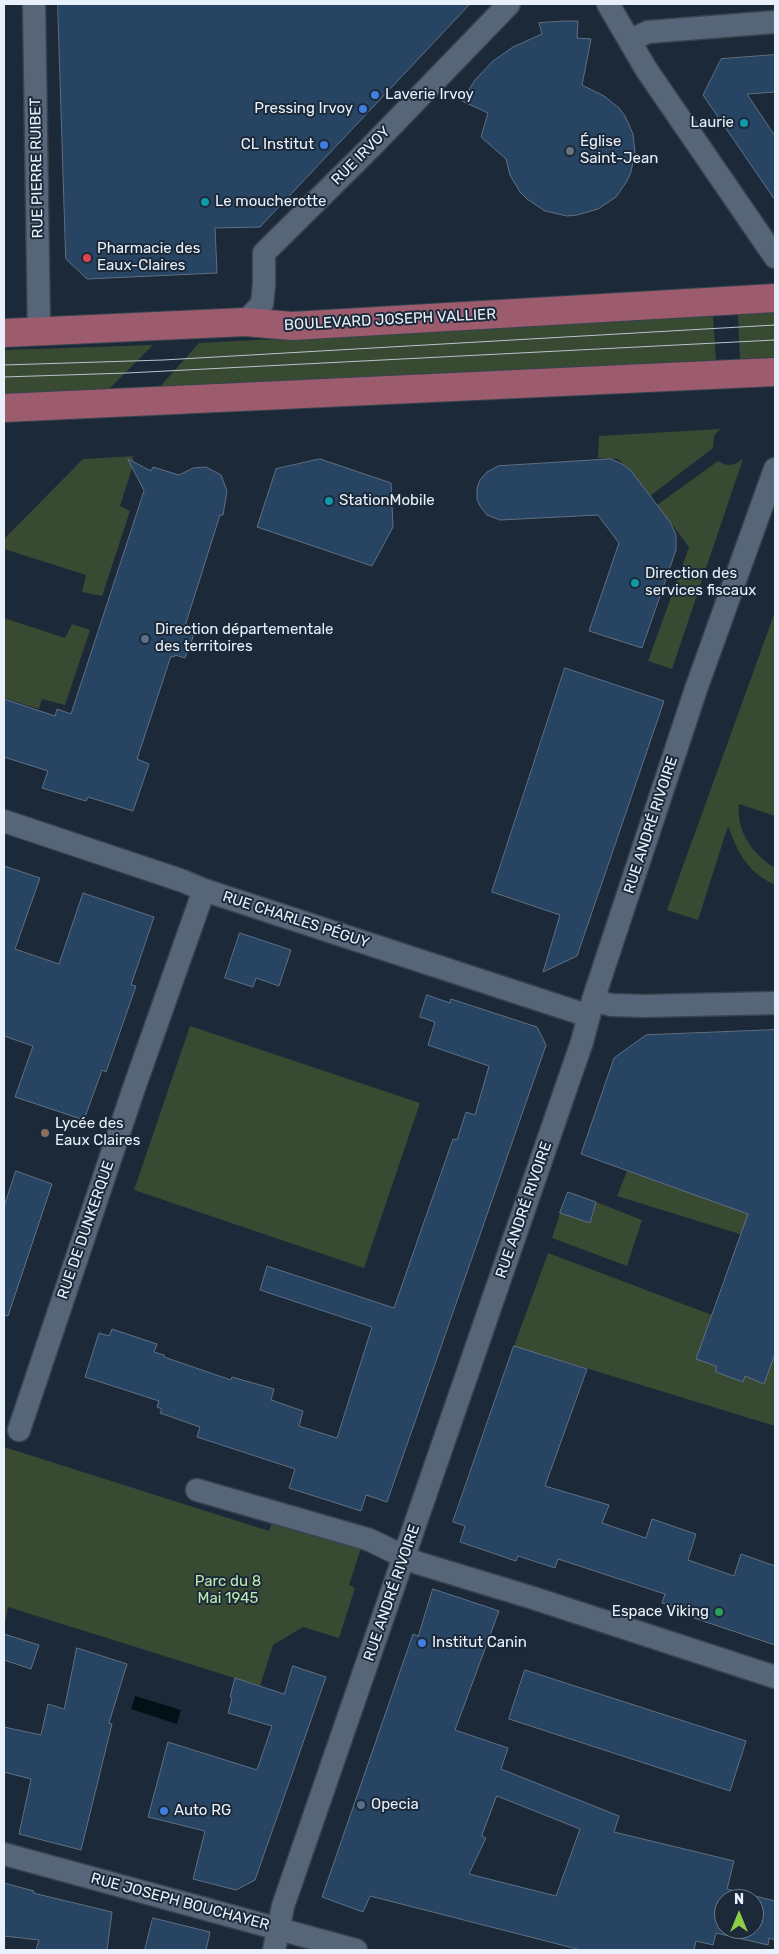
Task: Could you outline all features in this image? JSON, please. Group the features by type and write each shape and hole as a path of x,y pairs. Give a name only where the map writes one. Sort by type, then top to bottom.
{"main road":[{"name":"BOULEVARD JOSEPH VALLIER","path":"4,333 245,322 292,326 775,298"},
{"path":"4,408 775,372"}],"street":[{"name":"RUE PIERRE RUIBET","path":"34,4 39,331"},
{"name":"RUE IRVOY","path":"245,322 262,304 264,253 369,149 509,4"},
{"path":"608,4 649,73 775,257"},
{"path":"630,40 648,32 775,22"},
{"name":"RUE ANDRÉ RIVOIRE","path":"276,1939 286,1897 405,1558 582,1042 591,1008 696,689 775,469"},
{"name":"RUE CHARLES PÉGUY","path":"4,821 183,881 204,890 591,1008 611,1005 775,1003"},
{"name":"RUE DE DUNKERQUE","path":"19,1430 134,1088 204,890"},
{"path":"197,1490 366,1539 386,1547 405,1558 775,1676"},
{"name":"RUE JOSEPH BOUCHAYER","path":"4,1854 276,1939 356,1950"}],"green space":[{"path":"775,312 775,357 740,359 738,314"},
{"path":"713,316 716,360 157,390 199,343"},
{"path":"153,345 108,390 4,394 4,350"},
{"path":"720,429 714,436 713,448 650,496 631,471 618,459 598,458 599,436"},
{"path":"133,456 133,465 120,506 130,511 102,596 82,592 86,575 4,549 4,539 83,459"},
{"path":"743,459 672,669 648,661 689,547 657,505 718,461 731,465"},
{"path":"775,612 775,816 739,804 739,814 743,833 753,849 775,868 775,885 750,868 740,853 728,826 698,920 667,910"},
{"path":"4,618 65,638 72,624 90,630 65,705 42,699 39,709 4,698"},
{"path":"190,1026 420,1103 364,1268 134,1190"},
{"path":"627,1171 775,1223 775,1245 617,1196"},
{"path":"596,1202 642,1220 627,1266 552,1238 560,1213 590,1223"},
{"path":"548,1253 712,1315 696,1359 716,1366 716,1372 743,1382 745,1376 764,1384 775,1354 775,1426 514,1346"},
{"name":"Parc du 8 Mai 1945","path":"4,1447 269,1531 274,1517 362,1545 349,1585 355,1588 339,1638 303,1627 273,1645 260,1686 8,1607 4,1628"}],"shaded area":[{"path":"135,1696 181,1710 177,1724 131,1709"}],"building":[{"path":"58,4 470,4 260,227 215,228 217,273 87,279 66,259"},
{"name":"Église Saint-Jean","path":"578,21 577,38 591,39 582,85 604,96 619,108 633,134 635,152 631,172 616,197 598,209 567,216 545,211 520,192 510,175 506,159 481,137 488,113 462,101 475,80 493,61 513,47 542,34 539,23"},
{"name":"Laurie","path":"775,55 775,92 747,94 775,136 775,200 703,95 721,59"},
{"name":"Direction départementale des territoires","path":"128,459 151,471 153,467 179,475 193,468 206,467 221,475 227,491 223,515 220,515 185,626 195,629 192,640 185,658 175,655 174,657 171,656 137,759 149,764 133,811 88,797 86,801 42,788 48,771 4,757 4,699 55,716 57,709 71,714 144,491"},
{"name":"StationMobile","path":"320,459 391,483 393,527 372,566 257,527 276,469"},
{"name":"Direction des services fiscaux","path":"611,459 624,465 631,471 670,522 676,535 676,550 642,648 589,631 619,543 598,515 500,520 487,515 477,499 477,488 480,480 487,472 498,466"},
{"path":"565,668 664,701 577,956 543,972 560,915 492,892"},
{"path":"4,866 40,878 15,949 59,964 83,893 154,917 131,985 136,986 106,1072 102,1070 84,1120 15,1097 33,1046 4,1036"},
{"path":"240,933 291,950 279,986 256,978 253,987 225,978"},
{"path":"427,995 450,1003 451,999 537,1027 546,1045 387,1502 366,1495 361,1511 289,1488 295,1469 197,1437 200,1427 160,1413 162,1409 157,1407 159,1401 85,1377 99,1333 109,1336 112,1329 157,1344 154,1352 164,1355 164,1357 231,1380 232,1377 274,1389 271,1400 303,1411 299,1426 337,1438 372,1327 260,1290 267,1266 394,1308 453,1139 457,1140 466,1112 475,1115 489,1066 428,1045 435,1022 420,1017"},
{"path":"775,1030 775,1354 764,1384 745,1376 743,1382 716,1372 716,1366 696,1359 748,1214 581,1154 614,1058 646,1035"},
{"path":"16,1171 52,1184 8,1316 4,1315 4,1207"},
{"path":"568,1192 596,1202 590,1223 560,1213"},
{"path":"514,1346 587,1369 545,1486 609,1505 602,1523 646,1538 652,1519 696,1534 688,1560 734,1576 741,1554 775,1566 775,1645 694,1618 696,1614 662,1603 665,1594 558,1559 555,1568 518,1556 516,1561 460,1542 465,1526 453,1522"},
{"path":"433,1589 499,1611 455,1730 508,1748 501,1769 619,1816 614,1832 734,1861 727,1889 714,1889 713,1945 696,1941 694,1950 581,1950 370,1896 363,1912 322,1897 413,1634 418,1636","holes":["497,1796 580,1829 556,1896 469,1874 486,1838 482,1836"]},
{"path":"4,1634 39,1645 31,1669 4,1660"},
{"path":"77,1648 127,1664 109,1723 112,1724 81,1850 19,1834 31,1779 4,1772 4,1727 41,1735 48,1704 64,1709"},
{"path":"293,1666 326,1677 255,1880 236,1890 193,1879 205,1831 148,1817 168,1742 257,1770 272,1726 228,1713 235,1678 284,1694"},
{"path":"525,1670 746,1741 730,1791 509,1719"},
{"path":"4,1883 34,1891 33,1893 112,1912 107,1950 36,1950 39,1940 4,1936"},
{"path":"764,1898 775,1901 775,1940 769,1938 768,1945 742,1939 764,1939"},
{"path":"153,1918 210,1932 206,1950 145,1950"}],"tram line":[{"path":"4,365 163,360 775,325"},
{"path":"4,377 127,373 775,340"}],"place":[{"name":"Laverie Irvoy","path":"375,95"},
{"name":"Pressing Irvoy","path":"363,109"},
{"name":"Laurie","path":"744,123"},
{"name":"CL Institut","path":"324,145"},
{"name":"Église Saint-Jean","path":"570,151"},
{"name":"Le moucherotte","path":"205,202"},
{"name":"Pharmacie des Eaux-Claires","path":"87,258"},
{"name":"StationMobile","path":"329,501"},
{"name":"Direction des services fiscaux","path":"635,583"},
{"name":"Direction départementale des territoires","path":"145,639"},
{"name":"Lycée des Eaux Claires","path":"45,1133"},
{"name":"Espace Viking","path":"719,1612"},
{"name":"Institut Canin","path":"422,1643"},
{"name":"Opecia","path":"361,1805"},
{"name":"Auto RG","path":"164,1811"}]}
